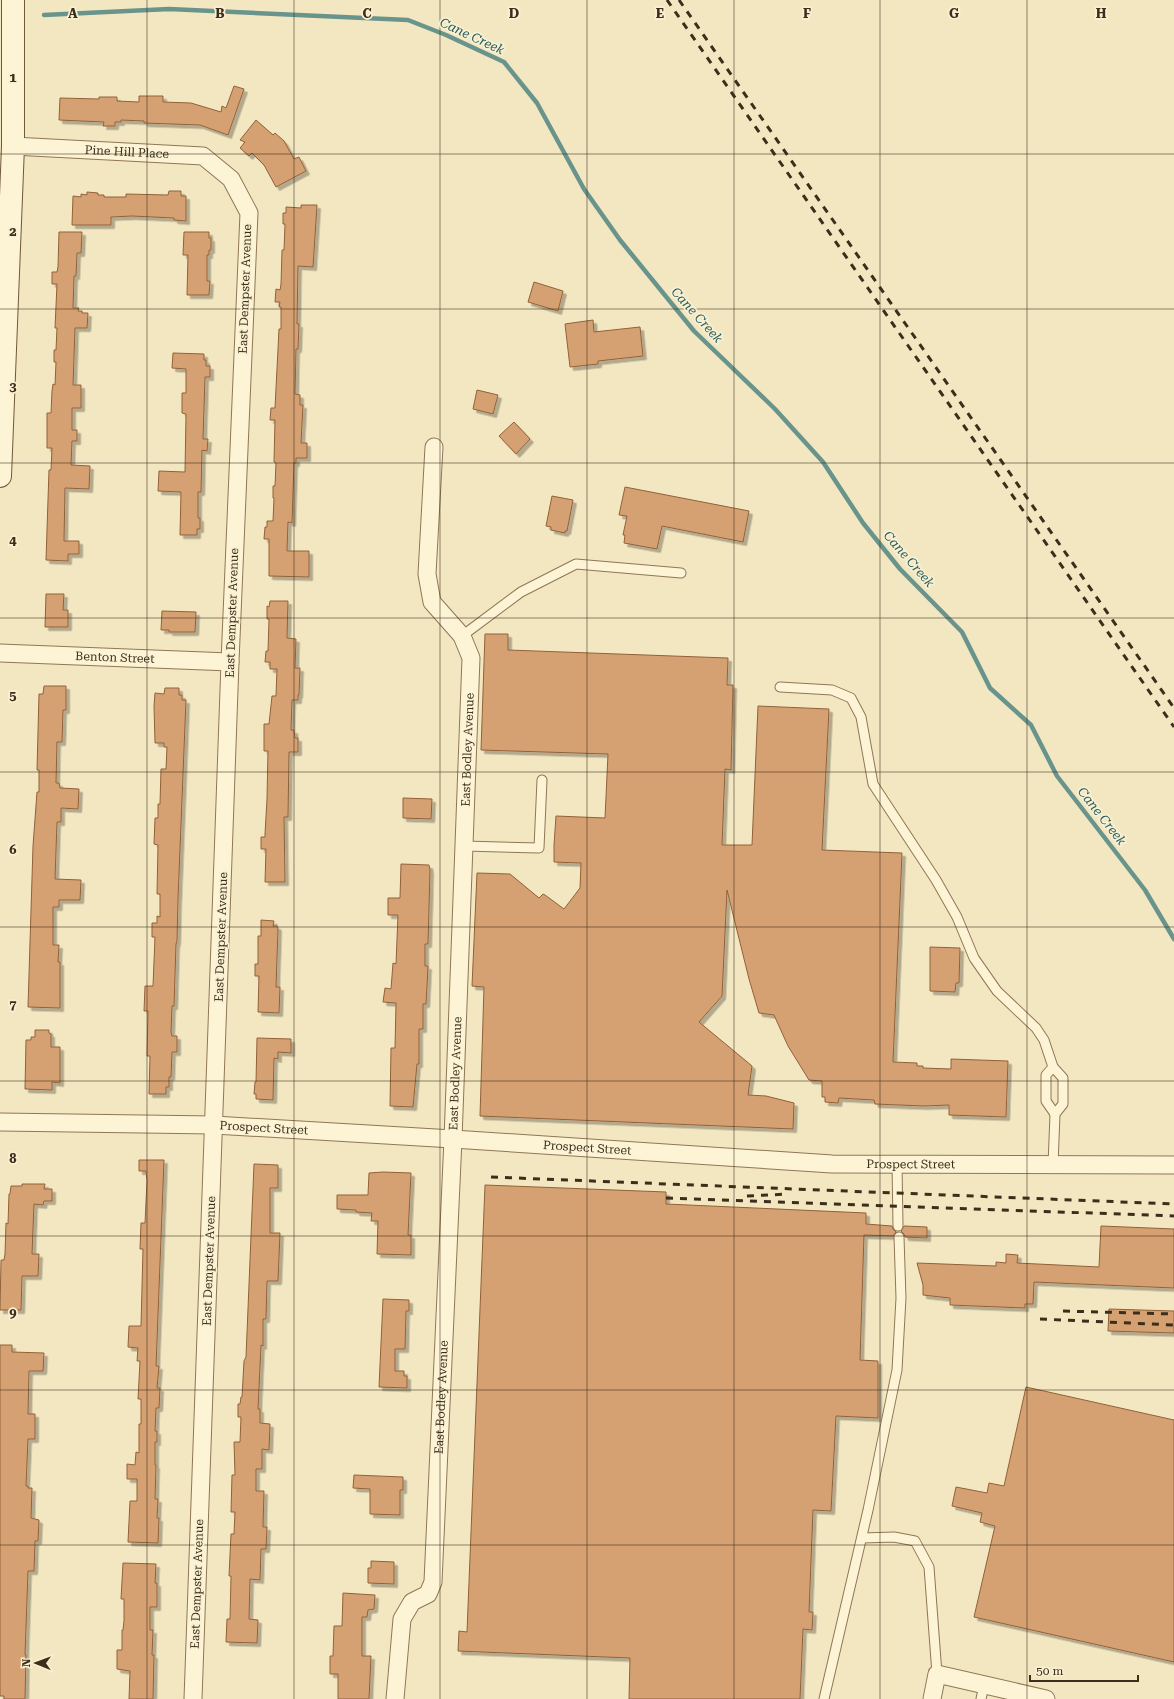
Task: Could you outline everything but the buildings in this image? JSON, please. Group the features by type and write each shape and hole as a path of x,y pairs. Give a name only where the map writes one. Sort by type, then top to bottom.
{"main road":[{"path":"0,476 13,0"}],"street":[{"name":"Pine Hill Place","path":"10,146 203,156 232,179"},
{"name":"East Dempster Avenue","path":"193,1699 230,662 249,213 232,179"},
{"name":"East Bodley Avenue","path":"395,1699 402,1619 412,1602 428,1594 434,1582 453,1139 471,658 462,636 432,602 427,574 434,447"},
{"name":"Benton Street","path":"0,654 230,662"},
{"name":"Prospect Street","path":"0,1122 214,1125 832,1164 1174,1165"},
{"path":"932,1699 937,1674 982,1692 1046,1699"}],"lane":[{"path":"462,636 521,592 576,564 681,573"},
{"path":"780,687 832,690 851,698 861,716 873,784 936,880 957,917 974,958 997,991 1036,1028 1044,1040 1053,1067 1063,1078 1062,1104 1055,1114 1053,1165"},
{"path":"464,846 539,848 542,780"},
{"path":"1053,1067 1046,1076 1046,1101 1055,1114"},
{"path":"897,1164 898,1226"},
{"path":"824,1699 862,1538 897,1370 901,1298 899,1237"},
{"path":"862,1538 894,1537 914,1541 929,1567 937,1674"}],"waterway":[{"name":"Cane Creek","path":"44,15 169,9 408,20 446,35 504,62 537,103 584,189 620,240 694,331 775,409 823,462 863,523 900,569 962,632 990,688 1031,725 1057,776 1145,890 1174,939"}],"railway":[{"path":"667,0 1174,727"},
{"path":"679,0 1174,708"},
{"path":"491,1177 1174,1204"},
{"path":"747,1196 789,1194"},
{"path":"666,1198 1174,1216"},
{"path":"1063,1311 1174,1314"},
{"path":"1040,1319 1174,1325"}]}
